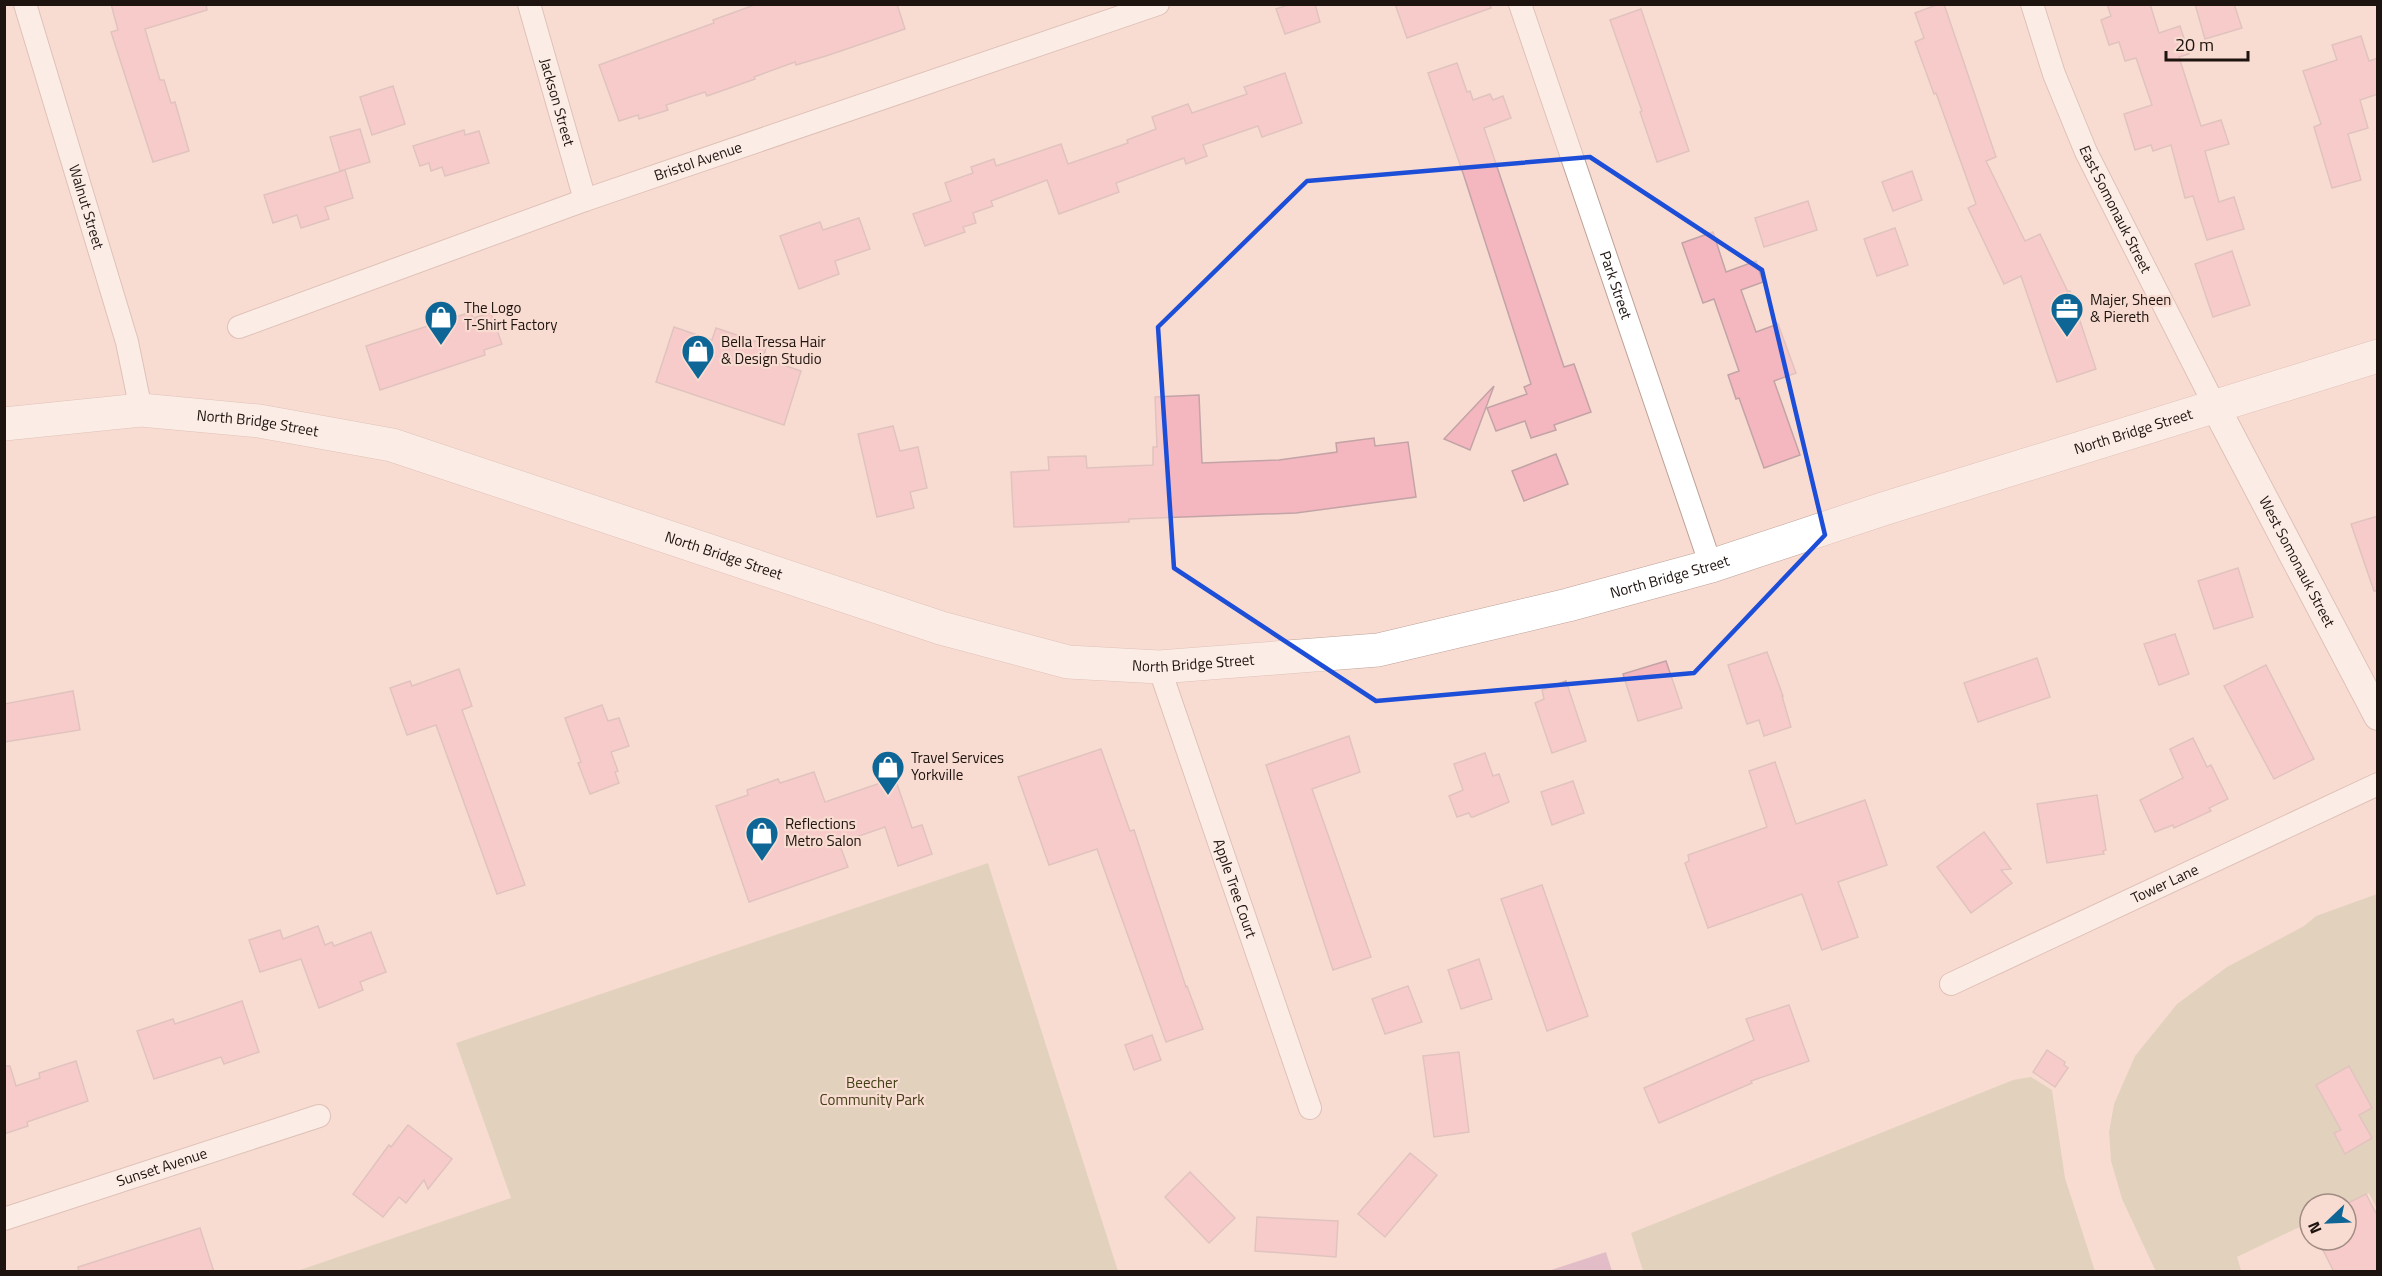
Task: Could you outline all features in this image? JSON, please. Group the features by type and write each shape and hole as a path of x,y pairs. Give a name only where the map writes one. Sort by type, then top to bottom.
{"highway":[{"name":"North Bridge Street","path":"4,424 141,410 259,421 392,445 941,628 1068,662 1159,668 1378,650 1568,605 1711,566 1883,509 2378,356"}],"street":[{"name":"Walnut Street","path":"25,4 127,342 141,410"},
{"name":"Jackson Street","path":"529,4 585,200"},
{"name":"Bristol Avenue","path":"239,327 585,200 1158,4"},
{"name":"Park Street","path":"1520,4 1711,566"},
{"name":"East Somonauk Street","path":"2032,4 2054,74 2086,152 2215,406"},
{"name":"West Somonauk Street","path":"2215,406 2378,716"},
{"name":"Apple Tree Court","path":"1159,668 1310,1108"},
{"name":"Tower Lane","path":"1951,984 2378,784"},
{"name":"Sunset Avenue","path":"4,1219 319,1116"}],"highlighted area":[{"path":"1590,157 1762,270 1825,535 1694,673 1376,701 1174,568 1158,327 1307,181"}],"green space":[{"name":"Beecher Community Park","path":"988,863 1118,1271 297,1271 511,1198 456,1043"},
{"path":"2377,894 2377,1209 2369,1193 2358,1198 2358,1192 2298,1192 2298,1228 2237,1257 2241,1270 2156,1272 2122,1199 2111,1161 2109,1132 2114,1104 2135,1056 2177,1004 2227,967 2304,926 2316,916"},
{"path":"2031,1077 2052,1090 2065,1178 2095,1271 1643,1271 1631,1233 2013,1080"}],"shaded area":[{"path":"1606,1252 1612,1271 1548,1271"}],"building":[{"path":"111,4 206,4 207,10 145,29 160,80 164,80 171,103 175,102 189,151 153,162 111,32 118,30"},
{"path":"757,4 897,4 905,29 796,65 795,62 707,96 705,92 666,105 668,110 639,119 638,115 619,121 599,65 714,23 713,20"},
{"path":"1291,4 1315,4 1320,22 1285,34 1276,9"},
{"path":"1395,4 1490,4 1491,8 1407,38"},
{"path":"1944,4 1996,157 1986,161 2025,241 2040,234 2068,292 2070,291 2096,369 2057,382 2021,276 2004,284 1968,208 1976,204 1915,42 1924,38 1915,13"},
{"path":"2107,4 2150,4 2159,33 2180,26 2189,54 2179,57 2201,126 2221,120 2229,144 2205,151 2219,202 2234,197 2244,229 2207,240 2193,196 2185,198 2171,145 2153,151 2151,145 2135,150 2124,114 2152,105 2136,58 2125,61 2119,42 2109,45 2101,20 2111,16"},
{"path":"2195,4 2234,4 2242,28 2205,39"},
{"path":"1641,9 1689,151 1657,162 1610,20"},
{"path":"2361,36 2369,61 2378,58 2378,94 2360,100 2368,128 2348,134 2361,180 2332,188 2314,127 2321,124 2303,71 2337,60 2332,45"},
{"path":"1457,63 1467,92 1470,91 1473,100 1490,94 1493,100 1503,96 1511,118 1484,128 1564,367 1574,364 1591,412 1554,425 1556,430 1531,438 1525,421 1496,431 1487,408 1527,394 1524,387 1531,384 1428,73"},
{"path":"1285,73 1302,123 1262,137 1258,126 1203,145 1207,156 1186,164 1184,158 1116,183 1119,192 1059,214 1047,180 991,201 993,206 973,213 976,223 963,227 965,232 925,246 913,214 951,201 945,183 973,173 971,167 994,159 996,166 1061,144 1068,164 1128,143 1127,140 1156,129 1152,117 1188,104 1192,113 1247,94 1244,87"},
{"path":"393,86 405,124 372,135 360,97"},
{"path":"360,129 370,162 340,171 330,137"},
{"path":"464,130 465,135 479,131 489,163 445,176 442,167 431,171 429,163 420,166 413,146"},
{"path":"345,170 353,198 325,207 329,219 301,228 297,215 273,223 264,195"},
{"path":"1912,171 1922,200 1893,211 1882,182"},
{"path":"1808,201 1817,230 1764,247 1755,218"},
{"path":"859,218 870,249 835,261 839,274 799,289 780,236 820,222 823,230"},
{"path":"1895,228 1908,265 1877,276 1864,239"},
{"path":"1713,232 1726,272 1756,261 1763,282 1741,290 1756,332 1778,324 1796,373 1774,381 1800,455 1764,468 1739,398 1736,399 1728,375 1739,371 1714,299 1703,303 1682,243"},
{"path":"2232,251 2250,305 2213,317 2195,264"},
{"path":"471,312 473,318 491,313 502,344 484,350 485,355 380,390 366,346"},
{"path":"674,327 712,340 716,328 767,345 763,358 801,371 784,425 656,382"},
{"path":"1494,386 1470,450 1444,439"},
{"path":"1199,395 1202,463 1279,460 1337,452 1336,443 1374,438 1375,446 1408,442 1416,497 1296,513 1129,519 1129,522 1014,527 1011,472 1049,470 1048,457 1086,456 1087,468 1153,465 1153,447 1157,447 1155,397"},
{"path":"893,426 900,451 918,447 927,488 910,492 914,508 877,517 858,434"},
{"path":"1556,454 1568,484 1524,501 1512,471"},
{"path":"2378,516 2378,591 2374,591 2351,524"},
{"path":"2238,568 2253,617 2214,629 2198,581"},
{"path":"2175,634 2189,674 2159,685 2144,644"},
{"path":"1767,652 1783,696 1791,727 1764,736 1759,720 1747,724 1728,665"},
{"path":"2037,658 2050,697 1978,722 1964,683"},
{"path":"1666,661 1682,708 1638,721 1623,674"},
{"path":"2266,665 2314,759 2274,779 2224,686"},
{"path":"459,669 472,706 462,710 525,885 497,894 436,725 407,735 390,688 410,681 412,686"},
{"path":"1566,681 1586,741 1552,753 1535,703 1544,699 1542,690"},
{"path":"73,691 80,730 4,742 4,704"},
{"path":"602,705 608,721 619,718 629,746 611,752 618,771 615,772 619,783 590,794 565,718"},
{"path":"1349,736 1360,772 1312,789 1371,957 1333,970 1266,765"},
{"path":"2193,738 2207,767 2211,765 2228,799 2209,808 2211,811 2174,828 2173,825 2155,832 2140,800 2183,778 2170,749"},
{"path":"1101,749 1130,831 1134,830 1186,987 1203,1029 1166,1042 1097,849 1049,865 1018,777"},
{"path":"1485,753 1493,776 1499,774 1509,802 1473,817 1469,813 1457,817 1449,796 1463,790 1454,764"},
{"path":"1775,762 1796,824 1865,800 1887,865 1838,882 1858,937 1822,950 1802,894 1708,928 1685,863 1689,861 1688,855 1767,827 1749,771"},
{"path":"814,772 825,802 895,778 912,828 922,825 932,854 898,866 885,827 839,843 848,867 749,902 716,806 748,795 747,790 778,779 780,783"},
{"path":"1573,781 1584,813 1552,825 1541,792"},
{"path":"2097,795 2106,850 2103,851 2104,854 2047,863 2037,804"},
{"path":"1984,832 2011,869 2001,870 2012,883 1971,913 1937,867"},
{"path":"1542,885 1588,1016 1547,1031 1501,899"},
{"path":"318,926 325,945 332,942 334,946 371,932 386,972 360,982 363,990 319,1008 301,959 260,972 249,940 280,930 283,939"},
{"path":"1479,959 1492,999 1461,1009 1448,970"},
{"path":"1408,986 1422,1022 1385,1034 1372,999"},
{"path":"242,1001 259,1052 224,1064 221,1057 154,1079 137,1031 173,1019 175,1024"},
{"path":"1789,1005 1809,1061 1751,1081 1752,1083 1659,1123 1644,1088 1754,1040 1746,1019"},
{"path":"1152,1035 1161,1060 1134,1070 1125,1045"},
{"path":"2047,1050 2065,1062 2064,1065 2068,1068 2055,1087 2033,1072"},
{"path":"1459,1052 1469,1132 1434,1137 1423,1056"},
{"path":"76,1061 88,1101 27,1122 28,1126 4,1134 4,1066 10,1066 16,1086 40,1078 39,1073"},
{"path":"2349,1066 2372,1108 2359,1115 2372,1138 2345,1154 2334,1133 2341,1130 2316,1085"},
{"path":"408,1125 452,1159 428,1189 424,1180 406,1203 399,1197 383,1217 353,1194 389,1145 391,1147"},
{"path":"1410,1153 1437,1175 1385,1237 1358,1214"},
{"path":"1190,1172 1235,1218 1209,1243 1165,1197"},
{"path":"2366,1194 2378,1217 2378,1272 2334,1272 2324,1252 2358,1252 2358,1198"},
{"path":"1257,1217 1338,1221 1336,1257 1255,1251"},
{"path":"200,1228 214,1272 79,1272 78,1267"}],"place":[{"name":"Majer, Sheen & Piereth","path":"2067,338"},
{"name":"The Logo T-Shirt Factory","path":"441,346"},
{"name":"Bella Tressa Hair & Design Studio","path":"698,380"},
{"name":"Travel Services Yorkville","path":"888,796"},
{"name":"Reflections Metro Salon","path":"762,862"}]}
